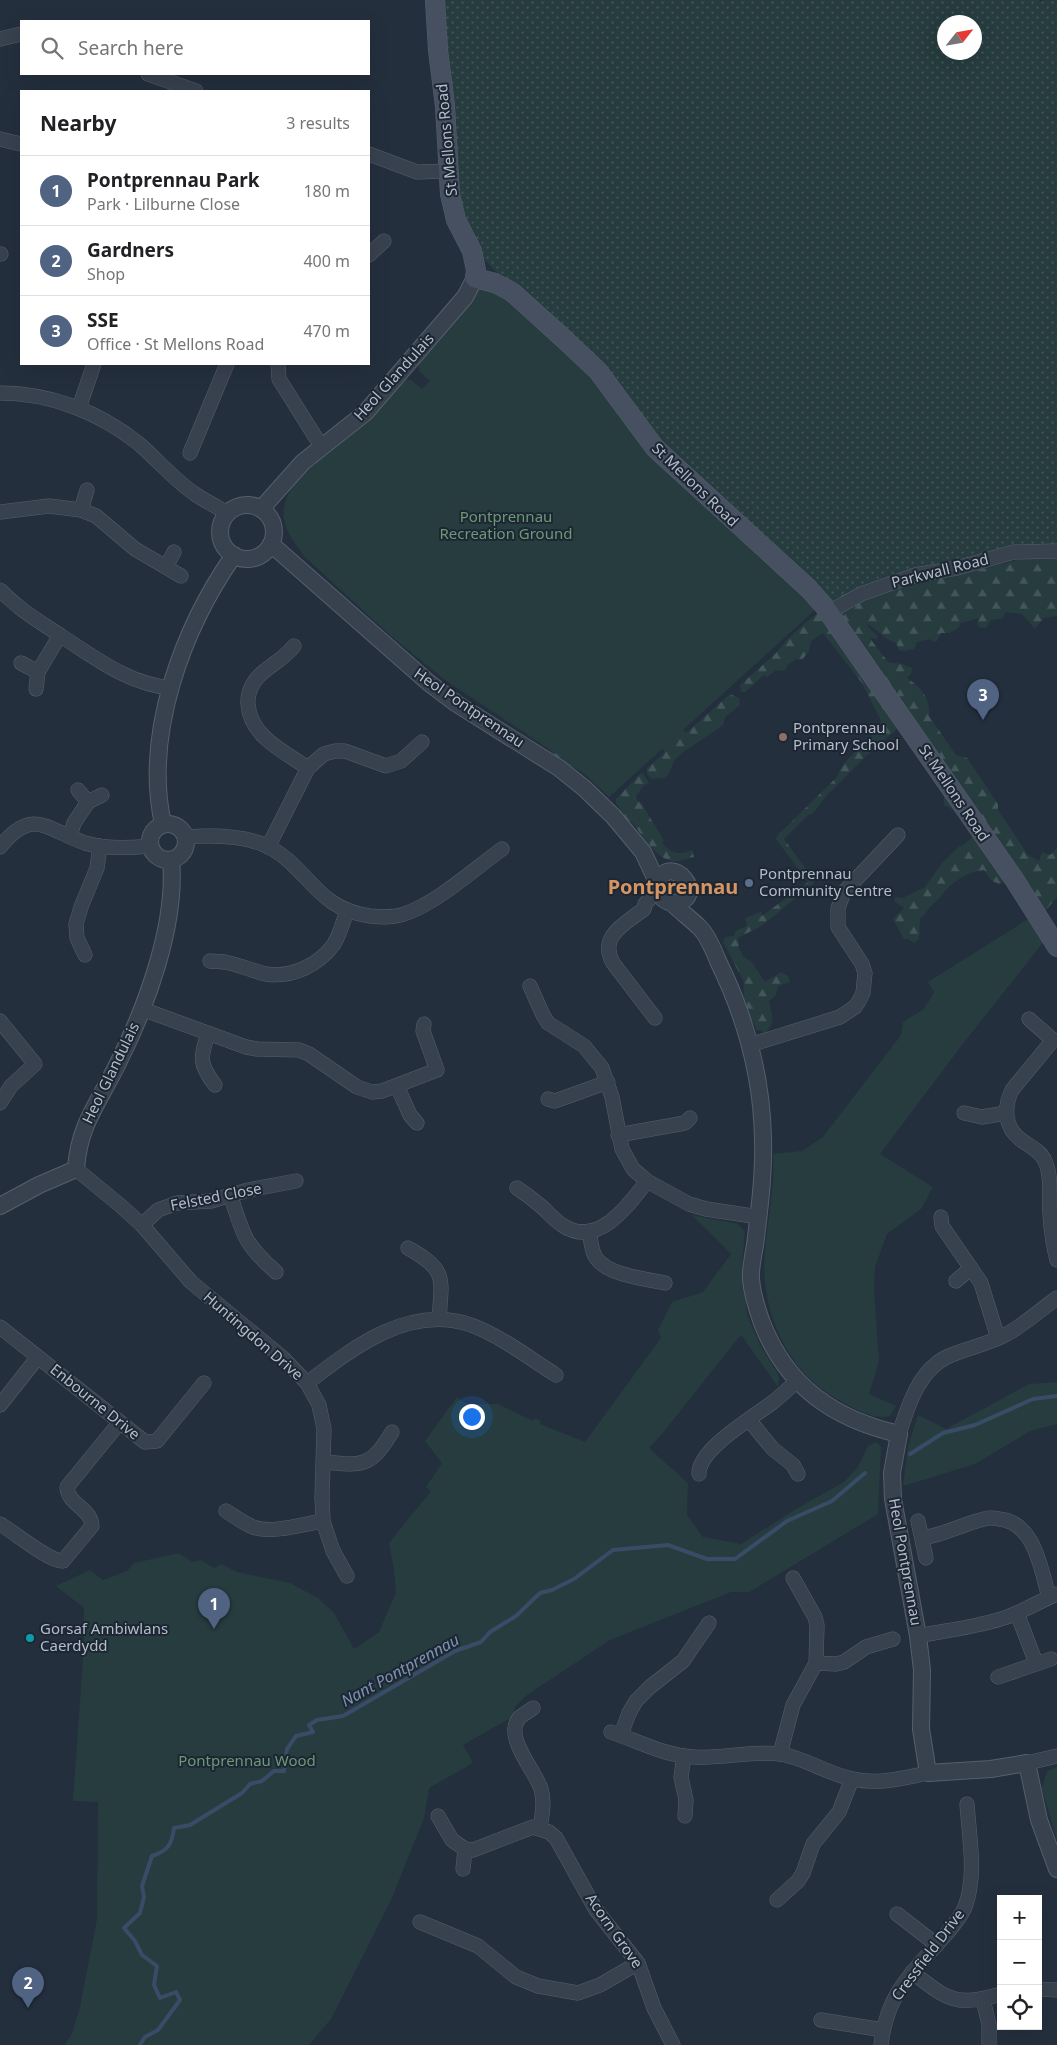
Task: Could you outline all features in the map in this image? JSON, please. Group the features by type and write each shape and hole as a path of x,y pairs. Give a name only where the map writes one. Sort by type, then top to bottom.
{"main road":[{"name":"St Mellons Road","path":"435,0 438,50 445,106 450,194 456,220 472,250 476,270 475,278 494,283 512,292 598,371 655,448 808,589 829,612 1014,880 1057,947"}],"street":[{"path":"0,39 20,34"},
{"path":"151,75 193,90"},
{"path":"0,139 20,144"},
{"path":"370,154 417,172 448,171"},
{"path":"370,254 384,241"},
{"name":"Heol Glandulais","path":"261,509 303,462 321,446 366,413 465,297 475,278"},
{"path":"80,408 94,365"},
{"path":"190,453 203,441 227,365"},
{"path":"278,365 279,379 321,446"},
{"path":"0,393 33,395 58,401 80,408 104,420 136,442 194,494 228,513"},
{"path":"81,510 87,490"},
{"path":"244,505 253,505 261,509 272,521 274,536 266,551 251,558 234,555 228,550 221,536 223,520 228,513 244,505"},
{"path":"0,512 49,506 81,510 96,516 135,549 181,576"},
{"name":"Heol Pontprennau","path":"271,544 429,684 559,768 584,788 613,816 643,852 664,894 700,928 725,974 750,1045 757,1078 763,1137 762,1183 751,1278 759,1314 771,1345 797,1381 812,1395 838,1413 871,1427 899,1434 892,1473 893,1499 918,1636 922,1670 921,1729 928,1773"},
{"name":"Parkwall Road","path":"829,612 861,594 915,575 956,568 1014,552 1057,551"},
{"path":"166,567 174,552"},
{"path":"163,824 158,804 158,769 171,688 192,628 234,555"},
{"path":"0,590 14,604 110,669 134,679 171,688"},
{"path":"36,689 38,672 60,635"},
{"path":"294,646 286,655 258,677 252,686 248,698 248,711 250,720 263,736 308,768"},
{"path":"21,663 38,672"},
{"path":"268,847 308,768 324,754 344,750 386,766 401,761 422,742"},
{"path":"78,790 88,802"},
{"path":"70,836 74,822 88,802 102,795"},
{"path":"0,847 20,828 34,823 47,825 85,843 100,846 150,846"},
{"path":"172,823 179,827 186,837 186,849 183,854 171,860 160,859 150,846 151,836 163,824 172,823"},
{"path":"750,1045 840,1017 855,1007 863,993 865,973 862,964 838,927 837,917 840,900 844,892 898,835"},
{"path":"186,837 229,837 260,843 280,854 318,892 347,912 379,917 402,915 416,910 502,849"},
{"path":"85,955 71,940 81,907 97,868 100,846"},
{"name":"Heol Pontprennau","path":"643,852 650,854 673,872"},
{"name":"Heol Glandulais","path":"76,1169 77,1149 84,1127 119,1062 142,1009 161,947 172,895 171,860"},
{"path":"655,1018 609,955 608,946 612,935 644,909 649,910 664,894 664,875 673,872 678,873 688,882 688,892 682,900 664,894"},
{"name":"Heol Pontprennau","path":"688,892 699,920 700,928"},
{"path":"210,962 228,962 252,971 269,974 282,974 306,967 318,960 334,943 347,912"},
{"path":"530,986 548,1023 584,1046 602,1068 608,1082 618,1135 627,1160 633,1169 647,1181 689,1204 706,1209 758,1217"},
{"path":"142,1009 208,1034 257,1049 288,1049 304,1052 364,1090 382,1091 437,1070 423,1031 424,1024"},
{"path":"1029,1019 1055,1041 1012,1090 1008,1097 1006,1113 1014,1134 1037,1151 1045,1161 1048,1172 1051,1230 1057,1260"},
{"path":"0,1020 35,1064 11,1086 0,1103"},
{"path":"208,1034 201,1056 206,1073 215,1085"},
{"path":"548,1099 555,1101 608,1082"},
{"path":"397,1086 410,1115 418,1123"},
{"path":"964,1113 982,1117 1006,1113"},
{"path":"618,1135 685,1123 690,1118"},
{"path":"0,1206 39,1185 76,1169"},
{"name":"Huntingdon Drive","path":"76,1169 142,1225 191,1282 283,1358 307,1383 319,1405 324,1429 322,1497 324,1520 333,1550 347,1576"},
{"name":"Felsted Close","path":"142,1225 158,1210 167,1206 186,1202 211,1202 248,1190 296,1181"},
{"path":"517,1188 563,1226 582,1232 589,1232 598,1230 620,1214 647,1181"},
{"path":"230,1197 249,1246 258,1257 276,1272"},
{"path":"941,1217 942,1226 984,1290 998,1338"},
{"path":"589,1232 593,1250 601,1263 622,1273 665,1283"},
{"path":"408,1248 430,1261 440,1274 439,1319"},
{"path":"956,1282 971,1268"},
{"path":"899,1434 912,1399 927,1372 947,1357 998,1338 1021,1325 1057,1298"},
{"path":"307,1383 356,1348 393,1327 426,1319 439,1319 472,1326 487,1332 556,1375"},
{"name":"Enbourne Drive","path":"0,1327 145,1442 157,1441 204,1383"},
{"path":"0,1405 38,1357"},
{"path":"699,1474 699,1467 712,1449 797,1381"},
{"path":"749,1420 773,1449 793,1465 798,1474"},
{"path":"0,1524 51,1559 63,1561 92,1526 87,1514 71,1500 67,1487 120,1422"},
{"path":"324,1462 358,1464 366,1462 378,1454 392,1432"},
{"path":"226,1511 255,1527 263,1528 295,1526 324,1520"},
{"path":"918,1636 977,1625 1017,1613 1053,1596 1033,1545 1019,1526 1004,1519 986,1518 935,1536 922,1538"},
{"path":"918,1521 926,1558"},
{"path":"780,1754 793,1705 816,1663 817,1625 815,1616 793,1578"},
{"path":"1017,1613 1036,1663"},
{"path":"709,1623 683,1661 650,1687 636,1701 616,1733 672,1754 684,1756 715,1757 780,1754 809,1762 852,1779 872,1782 928,1773 991,1769 1057,1756"},
{"path":"816,1663 836,1664 844,1662 866,1647 893,1639"},
{"path":"998,1676 1051,1659"},
{"path":"438,1816 452,1840 465,1849 473,1850 526,1829 540,1828 543,1813 541,1787 516,1743 516,1730 519,1718 533,1708"},
{"path":"684,1756 681,1778 686,1800 685,1816"},
{"path":"1027,1763 1039,1820 1057,1869"},
{"path":"777,1900 798,1881 803,1873 813,1844 839,1812 852,1779"},
{"name":"Cressfield Drive","path":"881,2045 889,2007 896,1994 962,1912 966,1904 971,1866 967,1804"},
{"name":"Acorn Grove","path":"540,1828 556,1838 596,1910 638,1963 654,2008 672,2045"},
{"path":"463,1869 465,1849"},
{"path":"897,1914 937,1944"},
{"path":"420,1922 478,1946 516,1977 538,1986 578,1994 600,1986 638,1963"},
{"path":"912,1972 946,1997 956,2001 983,1999 997,1995"},
{"path":"1042,1989 1057,1990"},
{"path":"983,1999 989,2025 990,2045"},
{"path":"821,2020 883,2030"}],"green space":[{"path":"435,0 1039,0 1040,2 1057,0 1057,545 1005,547 955,564 828,600 696,482 484,259 462,214"},
{"name":"Pontprennau Recreation Ground","path":"480,287 512,298 812,600 814,611 610,796 579,769 445,680 391,636 307,559 285,525 284,507 287,496 301,476 339,445 337,441 405,379 411,380 422,389 430,381 419,371 418,361"},
{"path":"1026,558 1057,559 1057,616 1044,618 1035,629 1022,614 1005,612 1003,618 991,620 986,628 979,627 977,624 979,618 961,623 958,628 950,633 941,633 937,641 933,642 930,639 917,642 914,649 905,651 899,650 896,643 867,624 878,636 876,639 869,637 888,662 912,668 911,674 907,678 917,685 927,699 929,716 956,755 967,758 998,804 998,810 1028,855 1039,861 1042,852 1050,855 1057,848 1057,897 1041,916 1004,881 1000,884 992,881 984,870 975,872 953,884 930,907 920,919 919,939 914,943 904,939 893,919 904,908 894,901 896,897 903,898 925,887 942,863 974,835 957,814 944,805 944,789 936,785 932,779 931,770 902,730 897,729 865,757 828,794 812,814 808,815 784,839 805,868 814,872 815,876 813,884 761,926 738,938 739,948 744,958 751,961 765,982 781,972 788,976 790,982 778,986 776,995 769,1001 772,1019 771,1026 765,1034 761,1030 756,1030 746,1008 744,982 723,942 725,937 734,936 736,931 747,926 745,918 761,912 762,916 808,882 776,839 777,836 837,777 846,762 877,729 881,721 862,683 823,633 811,641 809,651 802,660 796,659 782,671 776,670 767,677 764,675 745,692 741,692 740,685 775,654 806,622 817,614 842,616 842,612 828,600 898,576 901,585 958,575"},
{"path":"735,682 683,730 686,733 730,694 739,698 740,705 725,717 723,725 682,753 674,761 669,774 664,778 652,779 647,774 647,768 665,752 662,749 609,797 585,774 555,756 549,748"},
{"path":"642,772 649,783 643,786 636,796 637,800 642,804 664,841 662,843 668,849 679,853 692,850 694,857 671,861 659,855 632,822 625,823 619,814 620,808 616,803 616,799"},
{"path":"1033,916 1045,940 962,1045 880,1154 933,1187 921,1209 887,1234 875,1267 874,1290 879,1361 869,1394 896,1406 890,1416 877,1417 870,1415 837,1399 819,1387 803,1371 779,1335 771,1314 766,1293 764,1271 772,1190 773,1154 802,1151 823,1137 901,1035 903,1022 924,1009 934,992 928,982"},
{"name":"Pontprennau Wood","path":"692,1215 738,1224 745,1231 742,1264 747,1314 760,1345 777,1372 779,1379 778,1387 742,1336 739,1337 649,1448 688,1483 687,1515 703,1537 741,1544 796,1509 844,1482 858,1467 868,1446 876,1442 881,1447 878,1514 749,1592 731,1592 610,1640 527,1695 515,1707 512,1719 505,1721 463,1745 473,1763 429,1788 424,1818 391,1900 331,2019 309,2045 65,2045 72,2033 80,2007 97,1919 98,1802 73,1801 84,1645 84,1608 56,1586 90,1570 103,1580 127,1571 134,1563 179,1553 192,1562 201,1560 214,1568 221,1564 237,1572 290,1583 318,1598 334,1613 354,1649 379,1632 396,1592 389,1543 431,1491 426,1487 442,1463 425,1441 457,1397 467,1404 498,1404 533,1421 535,1418 541,1421 540,1424 585,1442 661,1338 658,1330 672,1302 703,1292 731,1254"},
{"path":"1057,1382 1057,1424 1030,1431 975,1464 903,1486 908,1447 918,1415 946,1429 1029,1384"},
{"path":"1057,1767 1057,1840 1042,1789 1047,1771"}],"waterway":[{"name":"Nant Pontprennau","path":"910,1454 943,1433 975,1425 1033,1399 1057,1396"},
{"name":"Nant Pontprennau","path":"140,2045 145,2037 158,2030 180,2000 176,1992 160,1998 154,1985 157,1966 142,1955 135,1941 124,1928 140,1913 144,1897 142,1886 152,1856 162,1852 168,1846 174,1828 190,1825 242,1793 250,1784 262,1781 274,1771 284,1771 287,1749 296,1736 313,1732 309,1725 317,1720 343,1716 455,1651 481,1642 490,1632 516,1616 540,1593 552,1590 574,1579 613,1550 668,1545 707,1559 735,1559 787,1521 832,1501 865,1473"}],"place":[{"name":"SSE","path":"983,720"},
{"name":"Pontprennau Primary School","path":"783,737"},
{"name":"Pontprennau Community Centre","path":"749,883"},
{"name":"Pontprennau Park","path":"214,1629"},
{"name":"Gorsaf Ambiwlans Caerdydd","path":"30,1638"},
{"name":"Gardners","path":"28,2008"}],"district":[{"name":"Pontprennau","path":"673,887"}]}
